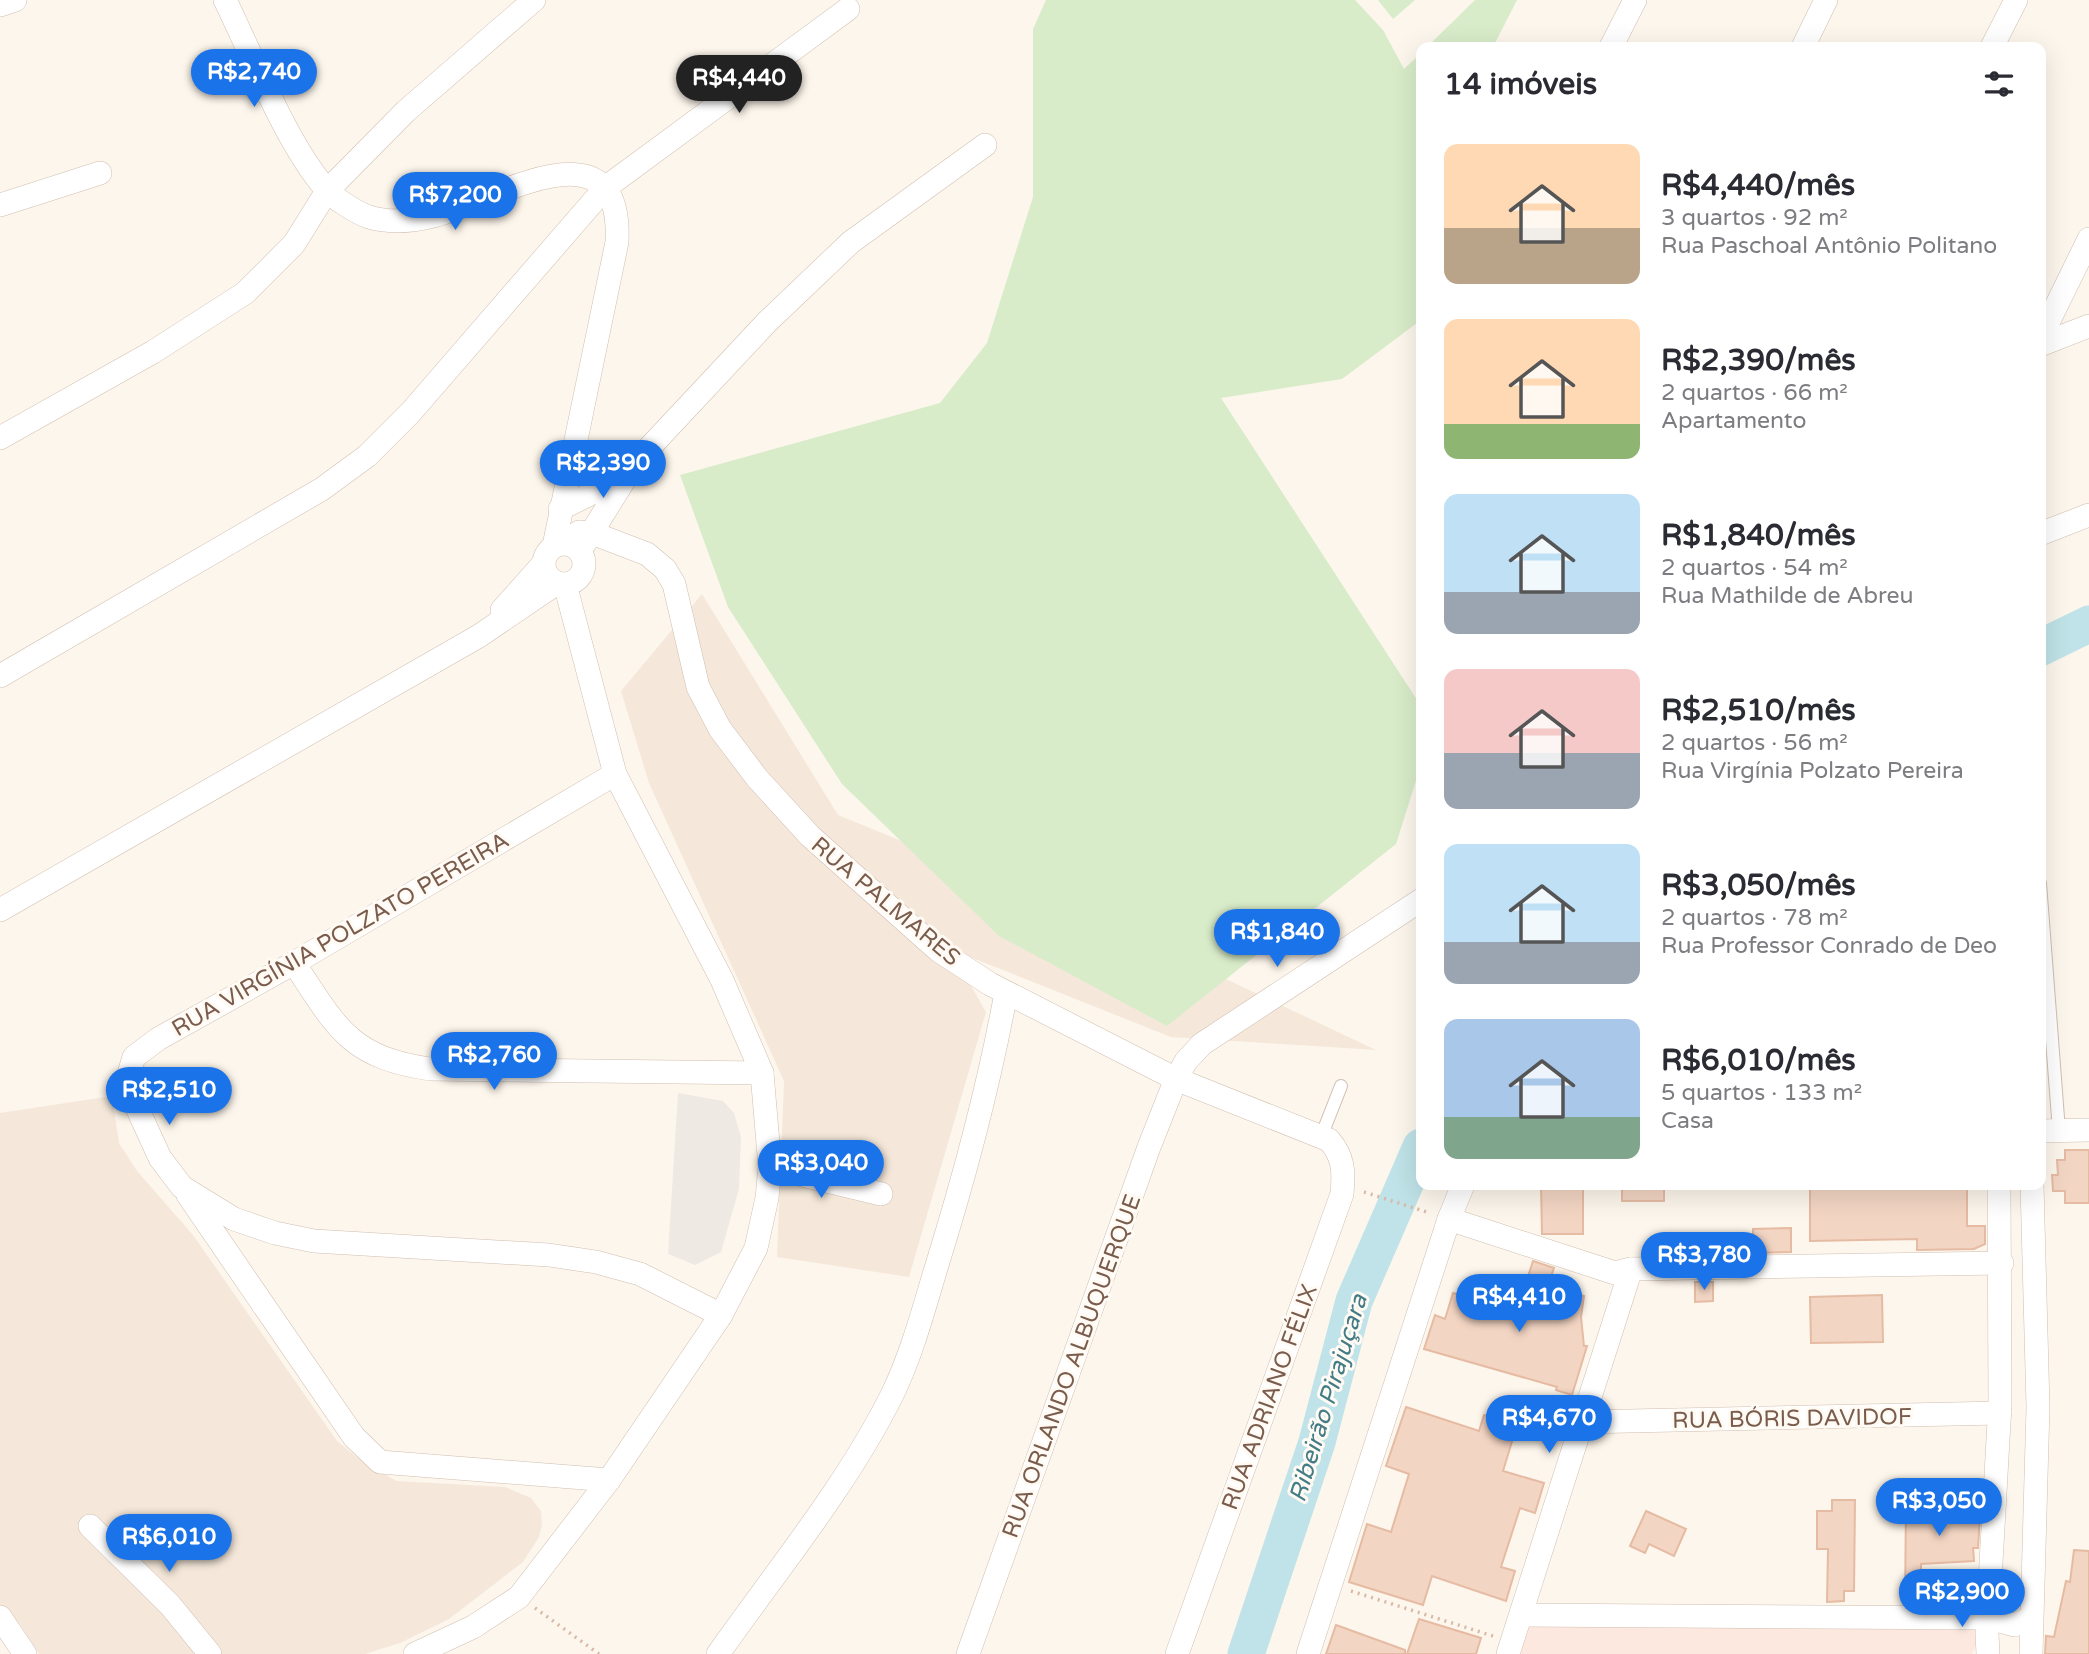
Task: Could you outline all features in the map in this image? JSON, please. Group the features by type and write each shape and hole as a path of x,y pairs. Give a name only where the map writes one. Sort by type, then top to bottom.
{"street":[{"path":"0,5 15,0"},
{"path":"0,910 479,636 568,580 585,561 570,545 570,505 575,451 617,242 616,212 605,188 584,175 564,173 535,178 434,216 407,221 368,217 327,191 304,160 225,0"},
{"path":"0,438 153,352 245,293 294,244 327,191 407,111 534,0"},
{"path":"1614,42 1635,0"},
{"path":"1805,42 1826,0"},
{"path":"1995,42 2016,0"},
{"path":"0,676 322,489 367,456 411,412 605,188 848,9"},
{"path":"568,580 548,576 635,463 767,322 851,242 985,145"},
{"path":"0,205 100,173"},
{"path":"2046,327 2089,239"},
{"path":"2046,343 2089,326"},
{"path":"570,505 635,463"},
{"path":"2046,532 2089,514"},
{"path":"479,636 570,545"},
{"name":"RUA PALMARES","path":"570,545 647,554 665,569 674,584 698,687 720,729 766,788 810,836 938,950 1006,993 1176,1079 1325,1139"},
{"path":"415,1654 473,1627 519,1597 610,1480 721,1315 757,1248 770,1167 762,1073 722,980 615,774 568,580"},
{"name":"RUA VIRGÍNIA POLZATO PEREIRA","path":"615,774 294,963 158,1039 140,1051 130,1065 128,1077 143,1125 160,1158 182,1187 234,1219 275,1233 314,1241 549,1255 596,1262 640,1274 721,1315"},
{"name":"RUA ORLANDO ALBUQUERQUE","path":"968,1654 1176,1079 1186,1061 1202,1044 1416,903"},
{"path":"294,963 338,1029 360,1048 395,1064 430,1069 762,1073"},
{"path":"718,1654 831,1494 893,1393 920,1321 961,1189 982,1108 1006,993"},
{"path":"2050,1131 2089,1129"},
{"name":"RUA ADRIANO FÉLIX","path":"1177,1654 1342,1194 1343,1161 1325,1139"},
{"path":"770,1167 881,1194"},
{"path":"182,1187 354,1437 365,1451 380,1462 610,1480"},
{"path":"1308,1654 1331,1584 1438,1216 1459,1190"},
{"path":"1989,1654 2000,1413 2002,1263 1999,1190"},
{"path":"2031,1654 2038,1408 2032,1190"},
{"path":"1438,1216 1615,1273 1631,1269 2002,1263"},
{"path":"1510,1648 1631,1269"},
{"name":"RUA BÓRIS DAVIDOF","path":"1583,1422 2000,1413"},
{"path":"90,1526 170,1605 210,1654"},
{"path":"1521,1615 1989,1618 2014,1625 2031,1618"},
{"path":"0,1617 25,1654"},
{"path":"1976,1654 1989,1618"}],"lane":[{"path":"2046,1032 2050,1131"},
{"path":"1325,1139 1341,1086"}],"path":[{"path":"1363,1191 1438,1216"},
{"path":"1331,1584 1510,1648"},
{"path":"519,1597 599,1654"}],"shaded area":[{"path":"702,594 838,815 1139,938 1376,1050 1171,1037 950,949 986,1012 909,1277 777,1257 784,1081 649,783 621,691"},
{"path":"678,1093 723,1101 734,1113 741,1137 739,1189 721,1252 695,1265 668,1254"},
{"path":"112,1096 119,1143 137,1171 193,1235 337,1441 358,1458 396,1481 505,1487 531,1498 541,1511 539,1537 523,1562 449,1619 400,1643 365,1654 39,1654 20,1624 0,1608 0,1113"},
{"path":"1521,1615 1989,1618 1972,1654 1508,1654"}],"green space":[{"path":"1046,0 1355,0 1383,30 1404,69 1416,58 1416,324 1342,379 1221,398 1416,698 1416,781 1396,844 1167,1026 999,936 842,784 728,607 680,475 940,403 987,343 1033,197 1033,29"},
{"path":"1378,0 1415,0 1393,19"},
{"path":"1475,0 1517,0 1496,42 1432,42"}],"building":[{"path":"2065,1150 2089,1150 2089,1203 2065,1203 2065,1191 2053,1191 2052,1175 2058,1175 2057,1160 2065,1160"},
{"path":"1541,1190 1583,1190 1583,1234 1542,1234"},
{"path":"1622,1190 1664,1190 1664,1201 1622,1201"},
{"path":"1810,1190 1967,1190 1967,1226 1985,1226 1985,1244 1974,1249 1917,1250 1917,1239 1810,1241"},
{"path":"1791,1228 1791,1252 1753,1253 1753,1229"},
{"path":"1533,1261 1554,1268 1548,1285 1584,1296 1581,1317 1584,1346 1587,1346 1572,1395 1556,1390 1557,1387 1424,1349 1435,1315 1445,1319 1453,1293 1474,1299 1472,1306 1514,1320"},
{"path":"1695,1282 1713,1282 1713,1301 1695,1302"},
{"path":"1882,1295 1883,1342 1811,1343 1810,1297"},
{"path":"1406,1407 1479,1431 1484,1415 1517,1425 1503,1471 1544,1483 1535,1513 1520,1508 1501,1567 1515,1571 1506,1601 1432,1576 1423,1605 1349,1582 1367,1524 1391,1532 1409,1474 1386,1466"},
{"path":"1959,1498 1981,1498 1978,1548 1973,1548 1974,1561 1921,1564 1921,1601 1905,1601 1906,1505 1959,1503"},
{"path":"1832,1500 1855,1500 1854,1591 1844,1591 1844,1601 1827,1602 1828,1549 1817,1549 1817,1511 1832,1511"},
{"path":"1646,1511 1686,1529 1674,1556 1649,1544 1645,1553 1630,1546"},
{"path":"2074,1550 2089,1551 2089,1654 2045,1654 2046,1636 2054,1637 2066,1581 2070,1582"},
{"path":"1419,1619 1481,1638 1476,1654 1407,1654"},
{"path":"1336,1625 1405,1650 1405,1654 1326,1654"}],"waterway":[{"name":"Ribeirão Pirajuçara","path":"2046,645 2089,624"},
{"name":"Ribeirão Pirajuçara","path":"1246,1654 1317,1442 1354,1301 1416,1158"}]}
